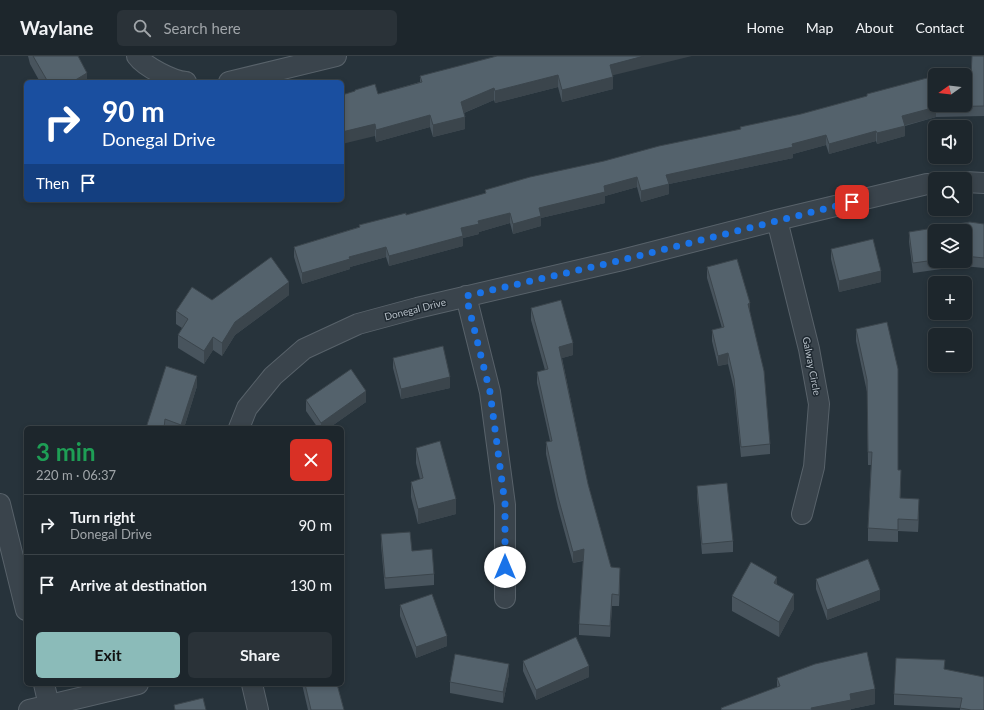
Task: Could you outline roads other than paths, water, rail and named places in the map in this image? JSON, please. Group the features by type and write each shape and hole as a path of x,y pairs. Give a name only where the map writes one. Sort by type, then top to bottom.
{"street":[{"path":"137,56 142,62 174,80"},
{"path":"237,80 336,56"},
{"path":"972,182 984,183"},
{"name":"Donegal Drive","path":"240,426 247,408 272,376 304,349 358,324 466,296 618,261 777,220 928,184"},
{"name":"Galway Circle","path":"777,220 809,349 819,404 814,467 802,514"},
{"path":"466,296 490,392 505,504 505,598"},
{"path":"0,504 24,602"},
{"path":"44,686 50,708"},
{"path":"29,710 50,708 131,686"},
{"path":"252,686 258,710"}]}
